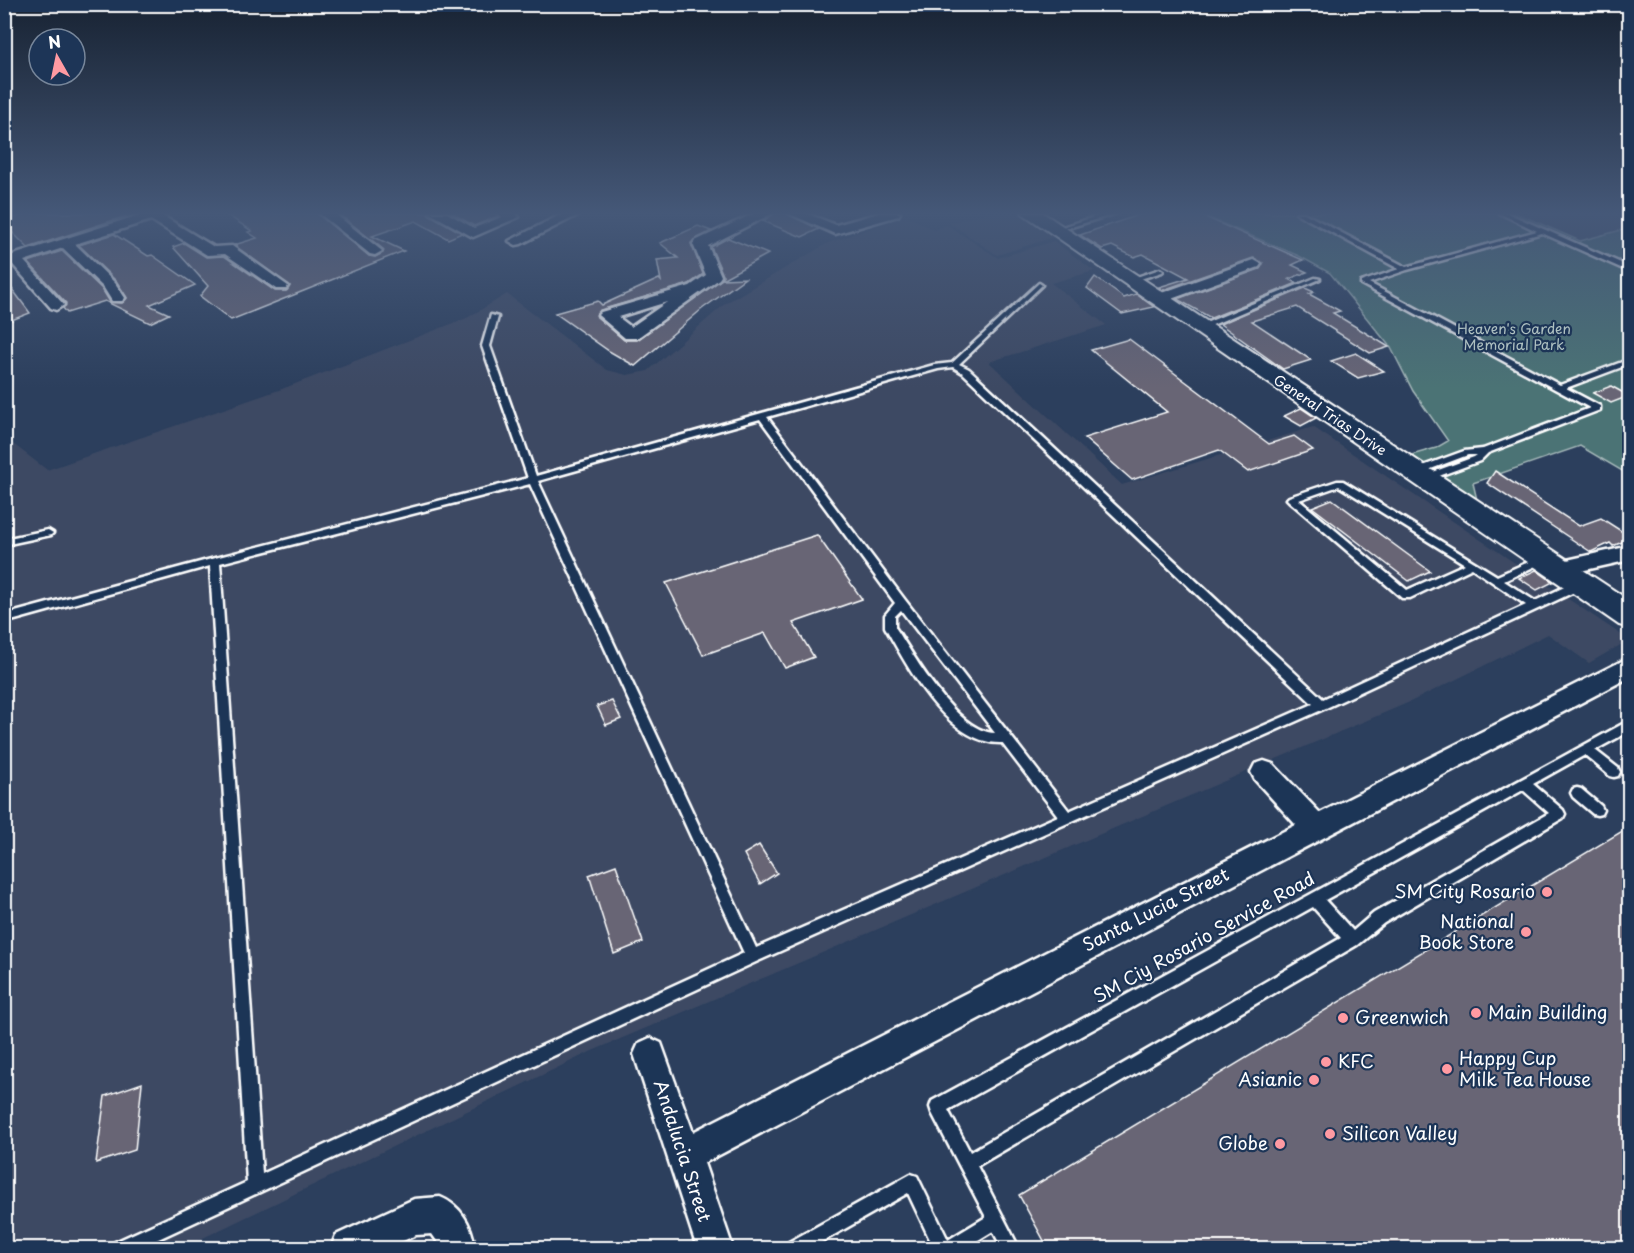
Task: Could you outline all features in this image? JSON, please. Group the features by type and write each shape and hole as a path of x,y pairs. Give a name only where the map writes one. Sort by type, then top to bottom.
{"main road":[{"name":"General Trias Drive","path":"1118,271 1629,617"}],"street":[{"path":"26,271 56,305"},
{"path":"95,271 110,286 117,298"},
{"path":"260,271 281,286"},
{"path":"697,289 606,315 631,334 697,289 714,276 712,271"},
{"path":"1158,299 1234,271"},
{"path":"1551,564 1629,553"},
{"name":"Santa Lucia Street","path":"684,1155 1629,666"},
{"path":"1264,772 1315,827"},
{"name":"Andalucia Street","path":"650,1054 715,1248"},
{"path":"349,1248 414,1217 440,1215 454,1233 457,1248"}],"lane":[{"path":"1131,280 1158,271"},
{"path":"1398,271 1363,283 1597,409 1484,452 1478,459 1420,476"},
{"path":"1200,327 1317,279"},
{"path":"954,365 1039,285"},
{"path":"494,317 486,346 533,480 753,956"},
{"path":"1559,388 1629,361"},
{"path":"4,619 215,561 533,480 937,367 954,365 966,371 1322,705"},
{"path":"762,416 901,603 1067,818"},
{"path":"1473,564 1406,595 1292,500 1340,483 1473,564 1534,606"},
{"path":"4,542 48,533"},
{"path":"215,561 255,1186"},
{"path":"1497,580 1551,564"},
{"path":"121,1248 753,956 1322,705 1581,584"},
{"path":"901,603 890,615 890,627 950,716 967,729 987,738 1004,738"},
{"name":"SM Ciy Rosario Service Road","path":"1011,1248 938,1107 1629,725"},
{"path":"1586,749 1614,771"},
{"path":"966,1163 1352,940 1380,918 1559,814 1524,784"},
{"path":"1577,793 1597,810"},
{"path":"1315,899 1352,940"},
{"path":"795,1248 911,1182 943,1248"},
{"path":"950,1248 996,1220"}],"shaded area":[{"path":"780,271 1092,271 1051,283 1106,325 989,362 1122,485 1313,427 1629,640 1589,663 1548,634 1412,701 592,1051 182,1248 5,1248 4,437 47,470 282,389 467,318 507,294 607,370 627,375 648,371 726,303"}],"green space":[{"name":"Heaven's Garden Memorial Park","path":"1327,271 1629,271 1629,475 1580,446 1473,483 1477,500 1408,456 1436,448 1448,441 1413,391 1391,348"}],"building":[{"path":"37,271 84,271 102,289 110,302 122,303 127,298 117,282 106,271 176,271 195,285 149,305 169,314 150,323 105,301 67,313 63,308 66,303"},
{"path":"195,271 247,271 275,291 286,291 290,286 270,271 353,271 231,320 200,296 208,286"},
{"path":"659,271 702,271 703,274 689,284 600,310 597,317 624,340 637,340 722,279 745,278 702,309 635,366 609,351 555,313 598,301 602,305 659,279 661,281"},
{"path":"721,271 736,271 722,279"},
{"path":"1176,271 1215,271 1163,290 1159,287 1188,278"},
{"path":"1253,271 1307,272 1289,279 1297,283 1211,318 1177,299"},
{"path":"1095,277 1124,298 1136,294 1154,307 1122,314 1087,288"},
{"path":"4,278 30,313 4,323"},
{"path":"1305,288 1314,292 1309,294 1340,311 1333,313 1389,347 1370,353 1297,307 1252,321 1311,360 1283,369 1220,324"},
{"path":"1129,339 1269,444 1294,436 1313,450 1248,472 1219,450 1132,480 1084,438 1167,412 1091,350"},
{"path":"1356,353 1384,371 1358,378 1331,361"},
{"path":"1611,386 1629,396 1611,403 1593,393"},
{"path":"1301,408 1316,418 1301,426 1284,416"},
{"path":"1495,471 1579,526 1601,518 1629,536 1629,539 1613,546 1610,543 1591,552 1487,483"},
{"path":"1332,499 1430,571 1409,581 1312,507"},
{"path":"817,535 862,599 793,623 814,657 785,668 765,633 703,655 666,583"},
{"path":"1536,570 1553,582 1537,590 1519,578"},
{"path":"612,701 621,719 606,725 597,706"},
{"name":"Main Building","path":"1629,827 1629,1248 1048,1248 1019,1195"},
{"path":"759,845 777,873 760,884 744,854"},
{"path":"616,865 643,942 614,954 589,875"},
{"path":"142,1083 135,1150 96,1163 105,1096"}],"place":[{"name":"SM City Rosario","path":"1547,892"},
{"name":"National Book Store","path":"1526,932"},
{"name":"Main Building","path":"1476,1013"},
{"name":"Greenwich","path":"1343,1018"},
{"name":"KFC","path":"1326,1062"},
{"name":"Happy Cup Milk Tea House","path":"1447,1069"},
{"name":"Asianic","path":"1314,1080"},
{"name":"Silicon Valley","path":"1330,1134"},
{"name":"Globe","path":"1280,1144"}]}
